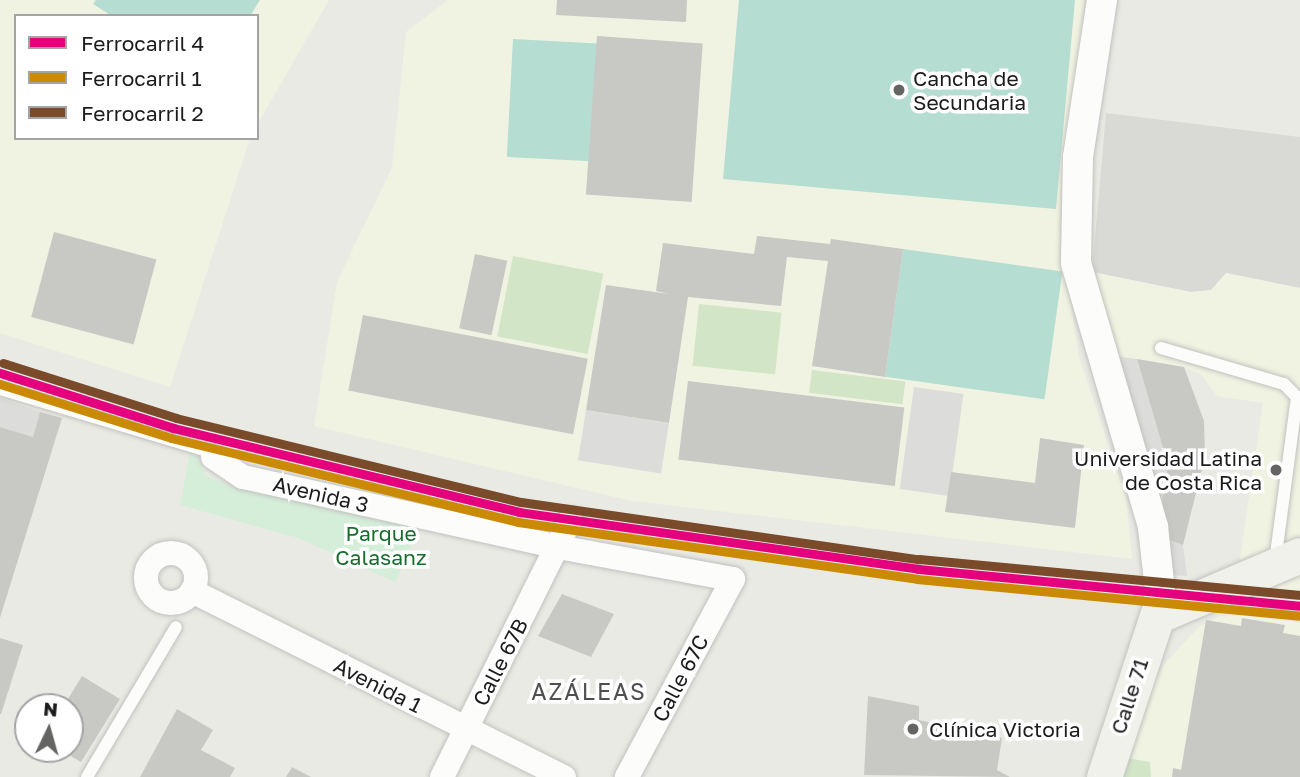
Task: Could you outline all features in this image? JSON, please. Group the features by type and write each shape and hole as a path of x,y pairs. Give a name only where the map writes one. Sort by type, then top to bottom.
{"main road":[{"path":"1157,616 1287,560"},
{"name":"Calle 71","path":"1104,777 1157,616"}],"street":[{"path":"1102,0 1078,157 1076,263 1150,515 1160,590 1157,616"},
{"name":"Avenida 3","path":"213,457 243,477 558,547 733,579"},
{"path":"558,547 570,520"},
{"name":"Calle 67B","path":"442,777 558,547"},
{"name":"Calle 67C","path":"627,777 733,579"},
{"name":"Avenida 1","path":"192,591 564,777"}],"lane":[{"path":"1161,348 1284,384 1297,397 1287,560"},
{"path":"0,389 205,450 213,457"},
{"path":"87,777 176,627"}],"shaded area":[{"path":"0,0 329,0 259,122 259,14 14,14 14,140 249,140 170,387 0,333"},
{"path":"96,0 260,0 251,14 109,14 93,4"},
{"path":"448,0 1085,0 1059,225 1079,357 1126,499 1132,559 632,501 314,426 337,282 392,168 406,32"},
{"name":"Cancha de Secundaria","path":"739,0 1075,0 1056,209 723,179"},
{"path":"513,39 597,43 591,161 507,157"},
{"path":"1106,113 1300,137 1300,288 1226,273 1211,290 1191,292 1092,272"},
{"path":"903,249 1062,271 1044,399 885,377"},
{"name":"Universidad Latina de Costa Rica","path":"1092,272 1191,292 1211,290 1226,273 1300,288 1300,537 1239,565 1263,403 1217,396 1201,374 1184,367 1113,356"},
{"path":"1113,356 1137,359 1168,465 1162,504 1165,539 1183,545 1187,576 1173,575"},
{"path":"914,387 964,394 949,496 900,489"},
{"path":"0,398 40,412 33,437 0,427"},
{"path":"586,410 669,423 661,474 578,460"},
{"path":"1300,570 1300,594 1256,589"},
{"path":"1248,615 1300,623 1300,777 1122,777 1151,687 1166,662 1200,626 1221,616"}],"green space":[{"path":"513,256 603,274 588,354 497,336"},
{"path":"699,304 782,313 775,374 693,366"},
{"path":"812,370 905,381 902,404 809,393"},
{"name":"Parque Calasanz","path":"190,452 198,454 205,475 236,488 421,525 395,582 298,538 180,505"},
{"path":"1127,758 1150,762 1151,777 1120,777"}],"building":[{"path":"557,0 687,0 686,22 556,15"},
{"path":"597,36 703,43 692,202 586,195"},
{"path":"54,232 156,259 134,344 31,317"},
{"path":"757,236 830,244 831,239 903,249 885,377 812,366 828,261 787,257 781,306 688,297 669,423 586,410 606,285 669,294 656,291 663,243 754,254"},
{"path":"475,254 507,261 491,335 459,328"},
{"path":"363,315 588,359 573,434 348,391"},
{"path":"1137,359 1184,367 1204,421 1205,457 1183,545 1166,539 1162,504 1168,465"},
{"path":"688,381 904,408 895,486 678,459"},
{"path":"40,412 62,418 0,618 0,427 33,437"},
{"path":"1040,438 1084,445 1075,528 945,512 951,472 1035,483"},
{"path":"562,594 614,614 591,657 538,636"},
{"path":"1262,605 1300,609 1299,620 1261,616"},
{"path":"1242,618 1285,625 1283,633 1300,636 1300,777 1172,777 1173,768 1181,770 1206,620 1241,626"},
{"path":"0,638 23,645 1,714 0,714"},
{"path":"82,676 120,699 84,757 84,693 72,693"},
{"name":"Clínica Victoria","path":"868,696 919,706 919,720 1002,738 997,770 1010,777 864,775"},
{"path":"177,709 213,730 201,750 235,768 230,777 140,777"},
{"path":"292,767 311,777 286,777"}],"rail line":[{"name":"2","path":"3,363 176,418 521,502 919,559 1300,595"},
{"name":"4","path":"0,373 173,428 519,512 918,569 1300,606"},
{"name":"1","path":"0,384 171,438 518,522 917,579 1299,616"}],"place":[{"name":"Cancha de Secundaria","path":"899,90"},
{"name":"Universidad Latina de Costa Rica","path":"1276,470"},
{"name":"Clínica Victoria","path":"913,729"}],"district":[{"name":"AZÁLEAS","path":"589,691"}]}
